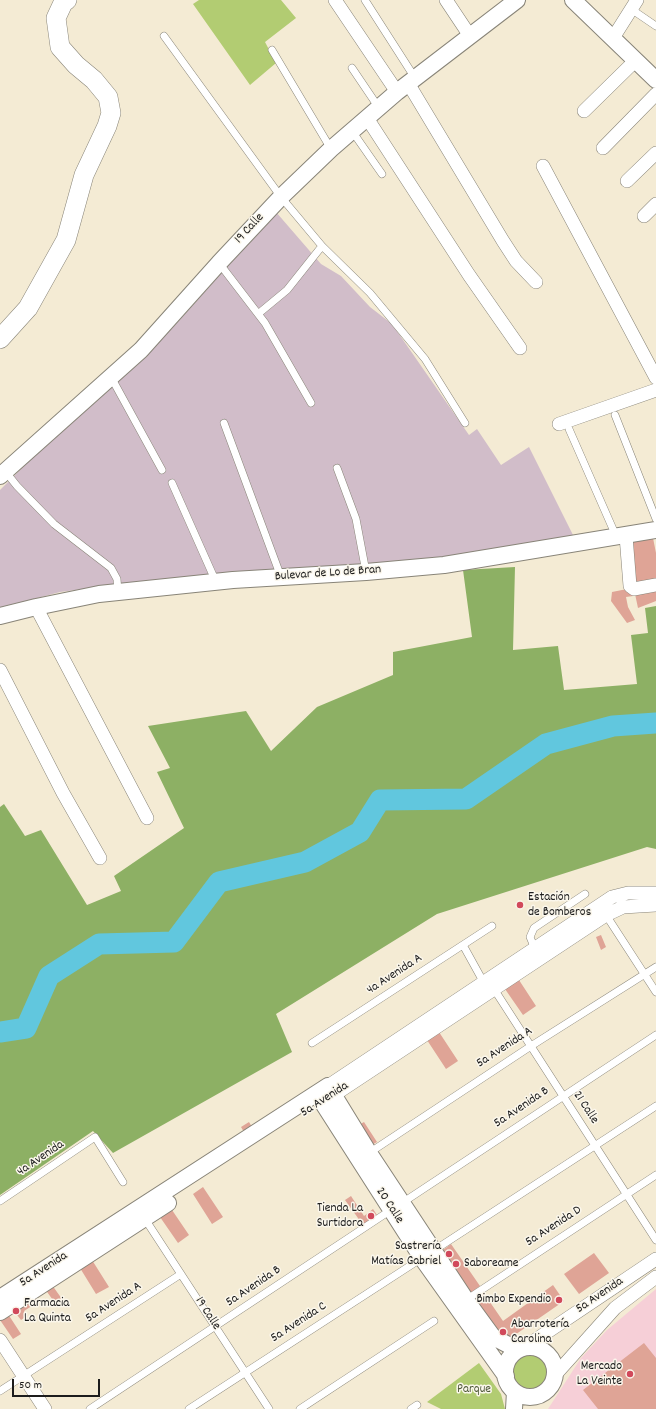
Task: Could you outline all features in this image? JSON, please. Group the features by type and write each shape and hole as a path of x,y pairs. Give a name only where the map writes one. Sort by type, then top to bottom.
{"main road":[{"path":"0,339 28,308 62,247 84,175 111,113 108,98 94,80 76,65 60,47 56,18 66,0"}],"street":[{"path":"335,0 407,84 516,261 536,282"},
{"path":"446,0 470,36"},
{"name":"19 Calle","path":"3,474 141,350 281,197 331,149 407,84 517,0"},
{"path":"573,0 656,80"},
{"path":"613,38 634,5"},
{"path":"584,111 636,60"},
{"path":"603,148 656,94"},
{"path":"373,113 469,275 520,348"},
{"path":"627,181 656,153"},
{"path":"543,166 656,378"},
{"path":"644,216 656,204"},
{"path":"564,426 656,390"},
{"name":"Bulevar de Lo de Bran","path":"0,616 98,594 216,582 444,565 656,530"},
{"path":"621,536 630,586 634,589 656,585"},
{"path":"36,607 147,818"},
{"path":"0,670 63,793 100,858"},
{"name":"5a Avenida","path":"511,971 535,949 612,897 628,893 656,893"},
{"name":"5a Avenida","path":"0,1298 325,1094 511,971 606,915 623,907 656,905"},
{"name":"5a Avenida","path":"0,1312 146,1219 325,1094"},
{"name":"20 Calle","path":"325,1094 369,1153 396,1206"},
{"name":"20 Calle","path":"325,1094 506,1376"},
{"name":"20 Calle","path":"428,1254 466,1300 493,1337 522,1349"},
{"name":"5a Avenida","path":"522,1349 656,1259"},
{"name":"5a Avenida","path":"555,1374 615,1308 656,1277"},
{"path":"0,1340 45,1409"},
{"path":"522,1349 541,1349 547,1353 552,1359 555,1374 552,1385 544,1392 530,1397 515,1392 506,1376 508,1361 522,1349"},
{"path":"514,1409 515,1392"},
{"path":"538,1409 544,1392"}],"lane":[{"path":"365,0 407,84"},
{"path":"634,5 656,26"},
{"path":"164,36 281,197 322,246 370,293 425,359 465,423"},
{"path":"272,50 331,149"},
{"path":"352,68 373,113"},
{"path":"352,131 382,174"},
{"path":"258,314 287,290 322,246"},
{"path":"219,263 258,314 311,403"},
{"path":"111,377 162,470"},
{"path":"615,415 656,519"},
{"path":"224,424 281,577"},
{"path":"564,426 621,536"},
{"path":"337,468 356,519 366,572"},
{"path":"3,474 17,486 54,524 111,568 117,579 118,592"},
{"path":"172,483 216,582"},
{"path":"535,949 530,937 534,928 585,894"},
{"path":"606,915 656,992"},
{"name":"4a Avenida A","path":"312,1044 492,926"},
{"name":"21 Calle","path":"463,945 489,986 531,1046 656,1240"},
{"name":"5a Avenida A","path":"369,1153 531,1046 656,967"},
{"name":"5a Avenida B","path":"90,1409 656,1035"},
{"name":"5a Avenida C","path":"189,1409 656,1106"},
{"name":"4a Avenida","path":"0,1201 95,1138 122,1182"},
{"name":"5a Avenida D","path":"466,1300 656,1175"},
{"name":"19 Calle","path":"146,1219 269,1409"},
{"name":"5a Avenida A","path":"0,1392 181,1274"},
{"path":"300,1409 434,1321"}],"shaded area":[{"path":"276,212 321,264 341,276 370,307 392,324 469,435 477,429 501,465 529,447 574,537 435,559 256,571 129,583 60,592 0,608 0,490 40,450 115,385 176,324"},
{"path":"656,1289 656,1409 548,1409 581,1358 607,1330"}],"green space":[{"path":"199,0 281,0 296,18 265,42 276,63 250,85 193,4"},
{"path":"515,567 513,650 558,646 564,690 637,684 631,635 648,633 645,608 656,606 656,849 647,847 437,914 276,1014 292,1052 113,1153 93,1131 0,1195 0,807 4,804 25,836 41,830 87,905 121,891 114,876 184,828 157,772 170,768 148,726 246,711 271,751 317,707 393,675 393,652 472,637 463,570"},
{"path":"530,1354 543,1359 548,1372 543,1385 530,1390 517,1385 512,1372 517,1359"},
{"name":"Parque","path":"479,1363 501,1394 505,1409 441,1409 427,1402"}],"building":[{"path":"653,538 656,553 656,580 632,585 630,541"},
{"path":"627,589 633,590 633,596 626,597 628,607 635,620 627,623 611,601 612,592"},
{"path":"656,590 656,601 638,608 635,594"},
{"path":"601,935 606,947 601,950 596,937"},
{"path":"519,980 536,1006 523,1015 505,989"},
{"path":"439,1032 458,1061 446,1069 427,1040"},
{"path":"249,1122 252,1127 244,1132 241,1127"},
{"path":"364,1122 377,1142 368,1147 355,1127"},
{"path":"203,1187 223,1217 212,1224 193,1194"},
{"path":"351,1196 364,1216 373,1209 377,1215 363,1225 345,1200"},
{"path":"172,1210 189,1235 178,1243 160,1217"},
{"path":"451,1244 480,1286 468,1295 439,1253"},
{"path":"594,1253 609,1273 579,1294 564,1274"},
{"path":"92,1260 109,1287 96,1294 80,1268"},
{"path":"52,1285 62,1299 55,1303 45,1289"},
{"path":"553,1285 564,1301 509,1339 499,1337 473,1299 483,1292 503,1321"},
{"path":"35,1297 38,1302 24,1311 27,1316 21,1320 14,1311"},
{"path":"8,1314 21,1334 13,1339 0,1320"},
{"name":"Mercado La Veinte","path":"644,1343 656,1358 656,1409 598,1409 583,1390"}],"waterway":[{"path":"0,1032 26,1028 49,976 99,944 174,942 219,882 305,862 360,832 380,800 466,799 546,744 613,726 656,723"}],"place":[{"name":"Estación de Bomberos","path":"520,905"},
{"name":"Tienda La Surtidora","path":"371,1216"},
{"name":"Sastrería Matías Gabriel","path":"449,1254"},
{"name":"Saboreame","path":"456,1264"},
{"name":"Bimbo Expendio","path":"559,1300"},
{"name":"Farmacia La Quinta","path":"16,1311"},
{"name":"Abarrotería Carolina","path":"503,1332"},
{"name":"Mercado La Veinte","path":"630,1374"}]}
